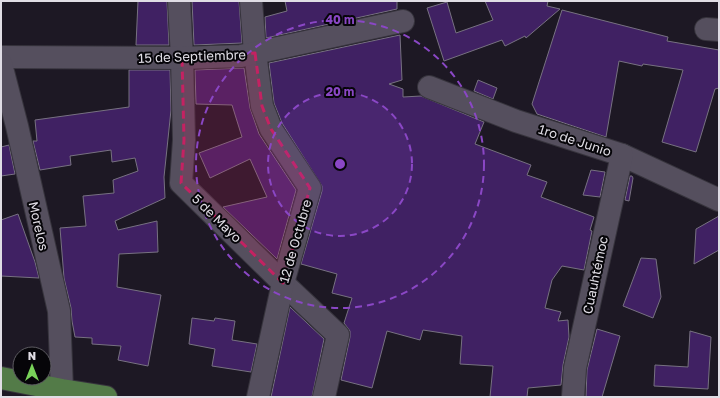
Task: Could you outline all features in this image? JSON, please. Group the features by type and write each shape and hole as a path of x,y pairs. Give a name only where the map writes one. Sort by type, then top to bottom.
{"main road":[{"path":"1,378 106,397"}],"street":[{"name":"5 de Mayo","path":"179,1 184,140 181,183 338,335 324,397"},
{"name":"12 de Octubre","path":"251,1 255,53 262,106 271,129 310,188 283,283 258,397"},
{"name":"15 de Septiembre","path":"1,57 182,58 241,56 403,21"},
{"name":"Morelos","path":"1,64 59,311 62,390"},
{"name":"1ro de Junio","path":"429,87 516,121 622,155 719,200"},
{"name":"Cuauhtémoc","path":"573,397 575,368 622,155"}],"highlighted area":[{"path":"255,53 262,106 271,129 310,188 283,283 181,183 184,140 182,58"}],"building":[{"path":"138,1 167,1 169,45 136,45"},
{"path":"192,1 239,1 242,43 194,45"},
{"path":"285,1 397,1 397,9 266,38 265,17 287,11"},
{"path":"485,1 548,1 547,6 560,9 526,38 525,36 505,46 502,40 444,61 427,8 447,2 456,33 493,20"},
{"path":"562,10 668,37 667,41 719,50 719,88 715,89 696,152 662,142 683,70 643,64 642,66 619,61 606,137 537,114 532,104"},
{"path":"400,35 402,80 389,84 403,89 403,97 421,96 484,122 475,144 531,165 527,175 547,182 541,197 594,217 590,230 592,231 584,270 562,266 552,280 545,308 561,312 558,321 568,320 569,337 563,365 561,385 528,388 527,397 490,397 493,366 460,364 462,336 423,330 420,340 387,331 372,388 341,380 350,337 350,331 344,323 352,298 332,293 337,274 301,264 322,191 322,186 282,123 274,103 269,63"},
{"path":"244,68 250,108 259,134 296,190 277,259 223,207 267,197 250,159 210,178 199,153 242,137 232,105 196,104 195,70"},
{"path":"129,70 170,70 171,110 164,177 165,198 115,221 118,230 157,221 158,252 119,254 117,287 161,295 148,366 118,360 121,346 92,344 92,338 75,337 71,308 64,278 60,228 86,226 83,196 114,193 113,180 138,171 135,158 112,162 111,150 70,156 71,165 40,170 33,141 37,141 35,120 129,107"},
{"path":"478,80 497,88 493,99 474,91"},
{"path":"9,145 15,174 1,176 1,147"},
{"path":"591,170 605,172 600,197 583,195"},
{"path":"630,176 633,178 629,201 625,200"},
{"path":"18,214 39,278 1,276 1,220"},
{"path":"719,216 719,250 694,264 696,229"},
{"path":"641,258 656,259 661,297 653,318 623,306"},
{"path":"290,307 324,339 312,397 271,397"},
{"path":"192,318 214,321 215,318 235,321 232,340 257,344 251,372 212,366 215,349 189,344"},
{"path":"597,329 620,336 602,397 586,397 587,370"},
{"path":"690,331 711,337 708,389 654,386 655,365 688,367"}]}
